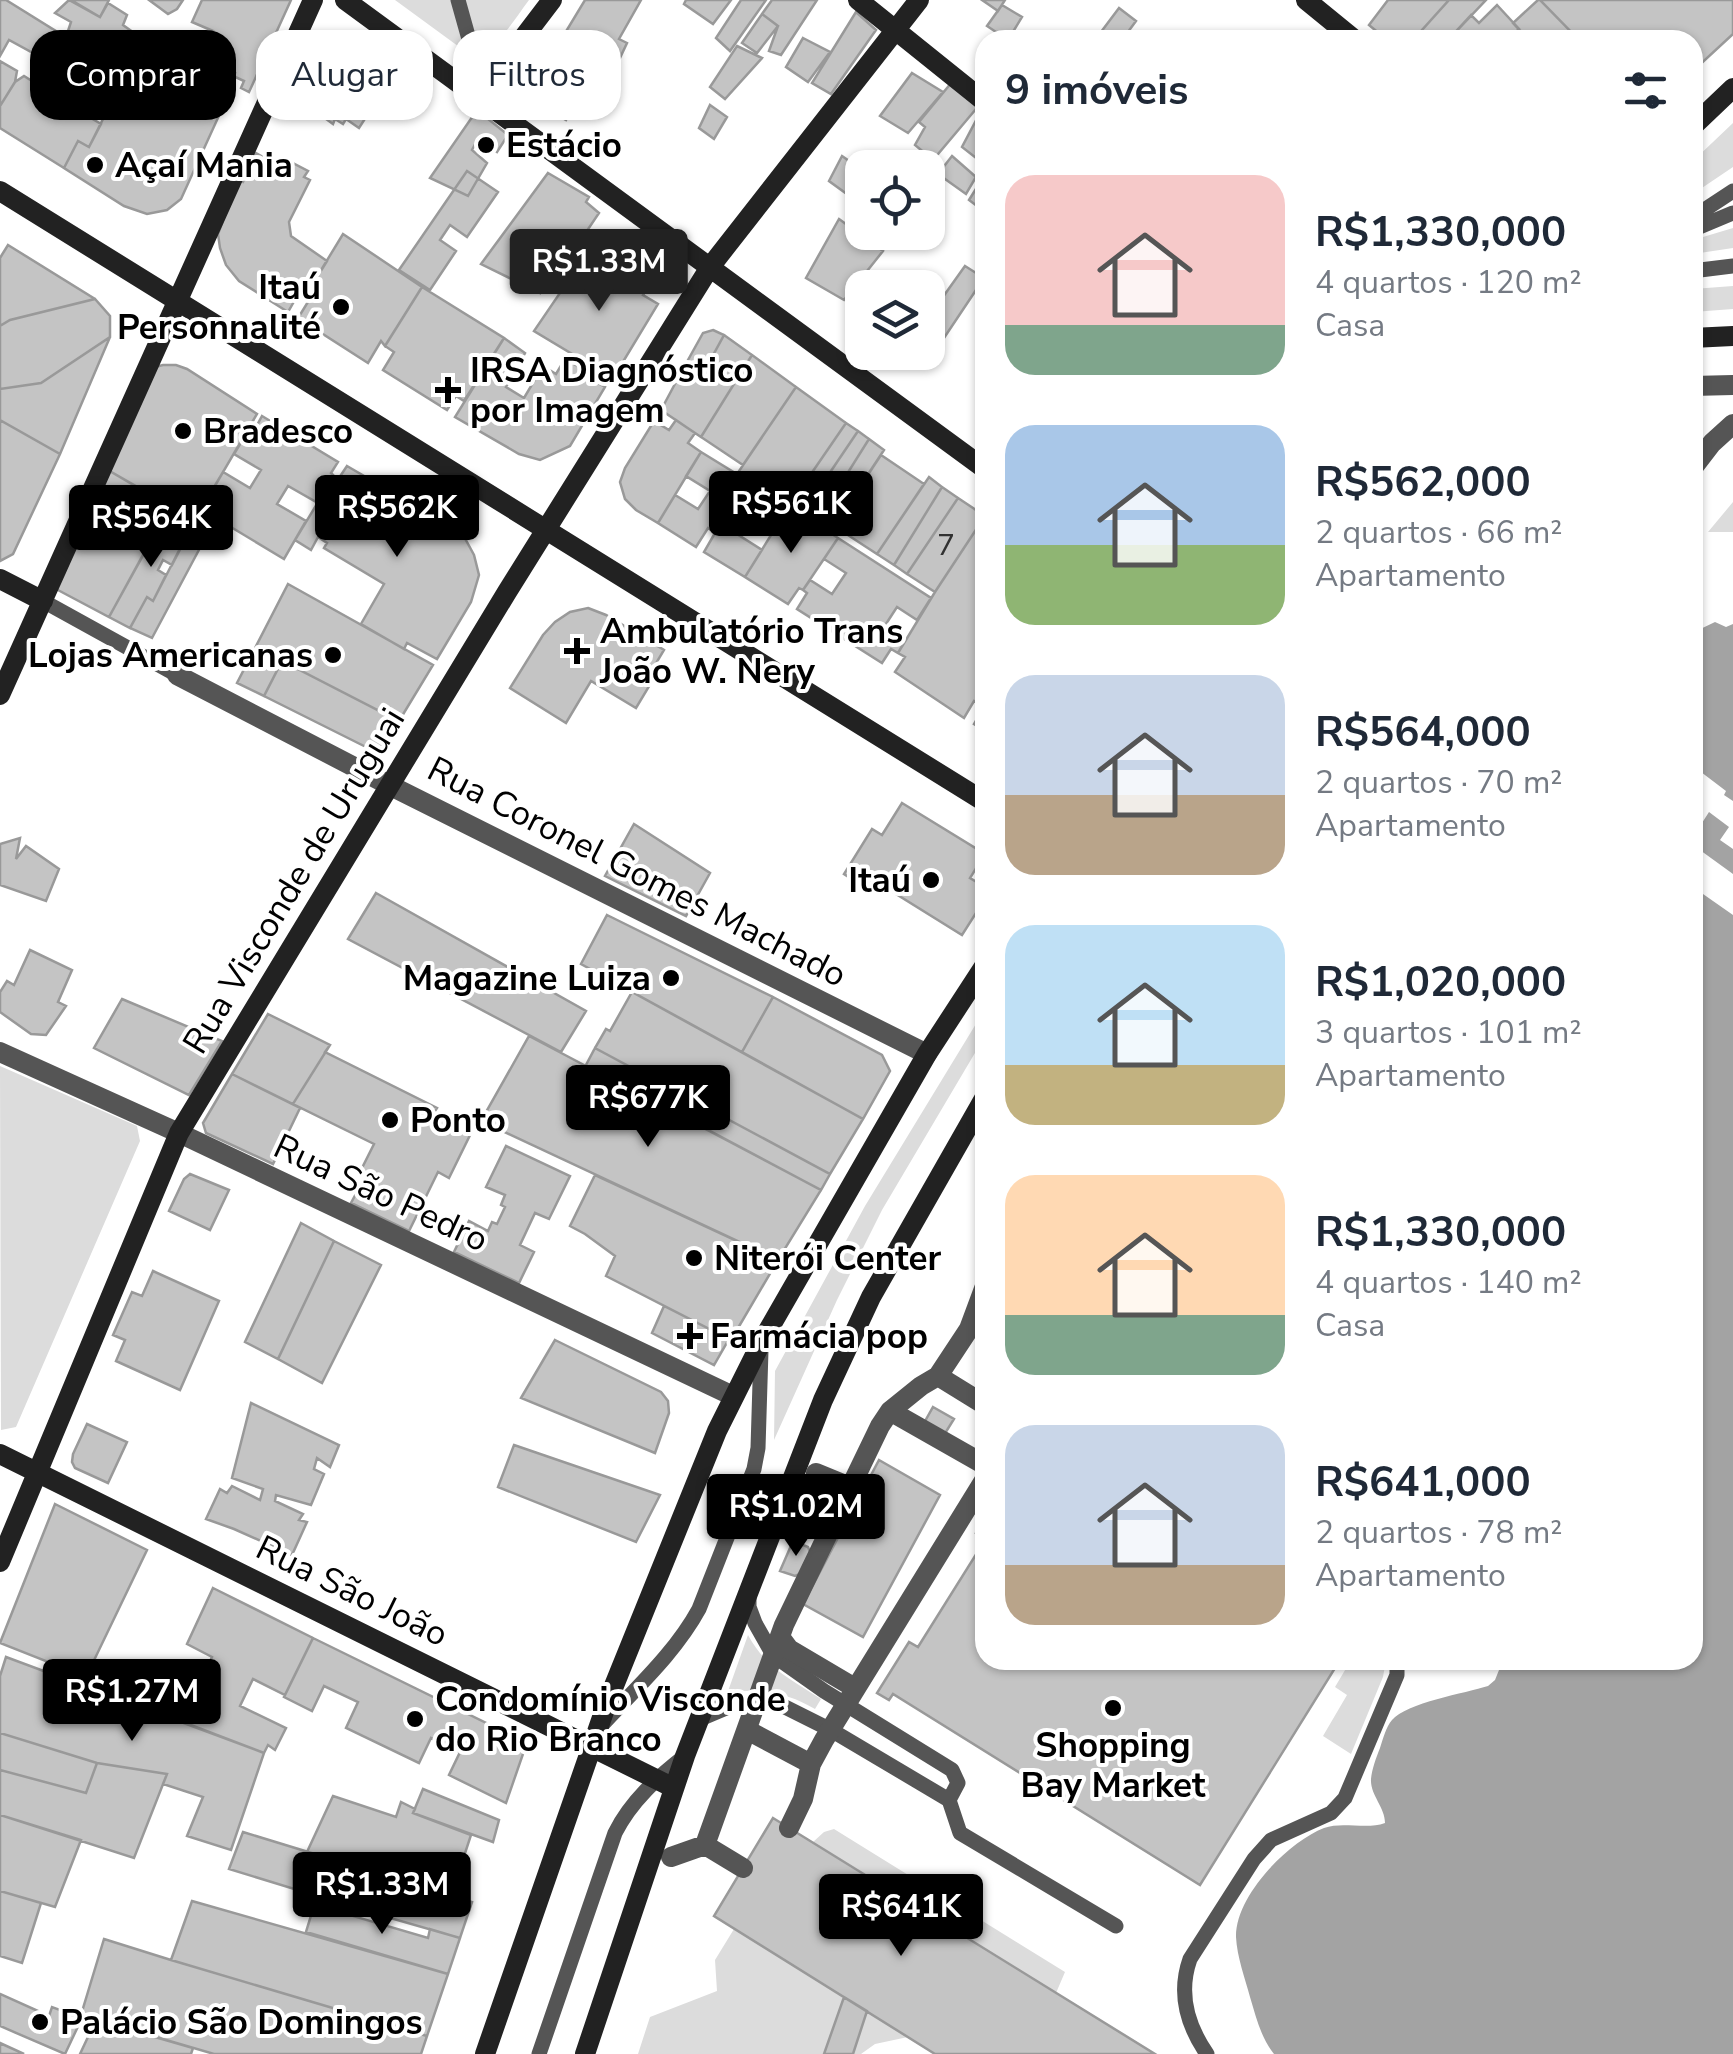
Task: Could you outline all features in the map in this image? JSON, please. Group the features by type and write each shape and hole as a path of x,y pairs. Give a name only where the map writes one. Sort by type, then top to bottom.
{"main road":[{"path":"0,695 313,0"},
{"path":"346,0 453,79"},
{"path":"529,30 552,0"},
{"path":"858,0 975,94"},
{"name":"Rua Visconde de Uruguai","path":"0,1562 179,1133 389,784 710,267 919,0"},
{"path":"1306,0 1343,30"},
{"path":"1703,116 1733,88"},
{"path":"509,120 975,462"},
{"path":"0,191 975,796"},
{"path":"1703,337 1733,336"},
{"name":"Rua Coronel Gomes Machado","path":"0,579 42,601"},
{"path":"485,2054 594,1738 733,1396 927,1054 975,981"},
{"path":"586,2054 666,1783 684,1756 700,1718 823,1400 871,1297 975,1115"},
{"name":"Rua São João","path":"0,1454 594,1738 666,1783"}],"street":[{"path":"1703,386 1733,385"},
{"path":"1703,456 1733,424"},
{"name":"Rua Coronel Gomes Machado","path":"177,675 927,1054"},
{"name":"Rua São Pedro","path":"0,1052 733,1396"},
{"path":"671,1858 704,1845 777,1646 880,1426 890,1411 938,1376 975,1336"},
{"path":"938,1376 975,1399"},
{"path":"890,1411 975,1459"},
{"path":"816,1473 850,1487"},
{"path":"788,1828 802,1799 810,1764 975,1495"},
{"path":"777,1646 789,1648 850,1696"},
{"path":"747,1730 810,1764"},
{"path":"704,1845 743,1868"}],"lane":[{"path":"458,0 466,30"},
{"path":"1703,211 1733,191"},
{"path":"1703,225 1733,212"},
{"path":"1703,270 1733,266"},
{"name":"Rua Coronel Gomes Machado","path":"42,601 177,675"},
{"path":"594,1738 688,1630 699,1609 754,1470 762,1341"},
{"path":"749,1587 749,1607 762,1636 777,1646"},
{"path":"1208,2054 1188,2021 1184,1977 1190,1959 1270,1840 1331,1813 1345,1798 1397,1670"},
{"path":"850,1696 952,1770 958,1783 948,1800"},
{"path":"700,1718 757,1700 784,1706 948,1800 960,1833 1116,1926"},
{"path":"540,2054 615,1833 630,1808 666,1783"}],"shaded area":[{"path":"395,0 529,0 507,30 453,30 453,42"},
{"path":"1733,123 1733,167 1703,187 1703,152"},
{"path":"1733,228 1733,248 1703,252 1703,237"},
{"path":"1733,286 1733,309 1703,311 1703,288"},
{"path":"1733,502 1733,532 1708,532"},
{"path":"1715,622 1726,627 1733,624 1733,2054 1274,2054 1259,2027 1242,1967 1236,1937 1238,1921 1266,1872 1310,1835 1331,1826 1385,1823 1371,1779 1392,1720 1423,1704 1488,1686 1499,1670 1703,1670 1703,628"},
{"path":"975,1025 975,1053 882,1210 774,1440 775,1371 865,1206"},
{"path":"0,1066 137,1126 140,1141 16,1427 1,1430"},
{"path":"748,1635 771,1664 821,1699 815,1709 772,1692 727,1694"},
{"path":"1345,1670 1384,1670 1351,1754 1323,1736 1347,1695 1335,1687"},
{"path":"834,1829 1065,1972 1056,1993 813,1842"},
{"path":"734,1929 844,1997 824,2054 638,2054 650,2017 717,1991 715,1960"},
{"path":"867,2011 908,2037 875,2044 861,2054 853,2054"}],"pier":[{"path":"1703,774 1733,801 1733,849 1720,840 1729,827 1709,812 1703,821"},
{"path":"1703,852 1733,874 1733,915 1703,894"}],"building":[{"path":"0,0 54,30 30,30 30,51 9,40 0,56"},
{"path":"69,0 100,17 108,3 127,15 123,25 130,30 68,30 71,22 55,13"},
{"path":"71,0 109,0 100,17"},
{"path":"149,0 183,0 168,14"},
{"path":"202,0 291,0 277,30 256,30 256,77 249,92 241,88 244,81 236,77 236,30 211,30 192,22"},
{"path":"585,0 641,0 621,35 621,30 567,30"},
{"path":"686,0 731,0 713,24 684,4"},
{"path":"741,0 766,0 730,51 716,38"},
{"path":"772,0 817,0 781,55 769,51 778,26 762,14"},
{"path":"982,0 1005,0 998,11"},
{"path":"1388,0 1449,0 1422,30 1375,30 1369,25"},
{"path":"1449,0 1486,0 1458,30 1422,30"},
{"path":"1540,0 1569,30 1520,30 1513,23"},
{"path":"1540,0 1733,0 1733,34 1703,62 1703,30 1569,30"},
{"path":"1002,5 1022,17 1014,30 993,30 987,26"},
{"path":"1497,5 1519,29 1457,30 1471,15 1479,23"},
{"path":"1119,8 1136,21 1129,30 1102,30"},
{"path":"856,12 876,30 831,94 812,83"},
{"path":"762,14 778,26 757,53 742,43"},
{"path":"803,38 830,52 808,82 786,67"},
{"path":"737,46 762,58 725,99 710,87"},
{"path":"0,61 17,71 15,82 0,106"},
{"path":"912,73 943,92 908,133 880,116"},
{"path":"24,76 30,80 30,120 94,120 101,124 89,147 78,141 64,168 0,128 0,106 15,82"},
{"path":"952,82 975,99 975,110 941,150 921,150 915,145 925,127 919,122"},
{"path":"710,105 727,117 714,139 699,128"},
{"path":"102,120 217,120 181,199 167,210 147,214 124,206 64,168 78,141 89,147"},
{"path":"347,120 364,120 359,128"},
{"path":"470,120 489,120 508,135 497,152 478,139 472,150 487,163 468,196 430,178"},
{"path":"975,122 975,157 962,147"},
{"path":"256,153 279,166 283,158 308,171 304,177 310,180 289,222 291,236 327,261 306,295 300,291 288,312 239,281 226,265 220,248 218,234 238,180 243,182"},
{"path":"842,156 845,193 829,181"},
{"path":"952,156 975,176 966,194 945,179 945,165"},
{"path":"467,171 498,192 467,237 450,225 440,240 456,251 430,290 399,270"},
{"path":"548,173 589,197 586,202 599,213 553,281 548,275 540,293 481,264"},
{"path":"839,219 845,223 845,250 883,251 868,270 845,270 844,300 806,278"},
{"path":"343,234 422,287 385,346 381,341 368,363 298,318 311,297 306,295"},
{"path":"8,245 95,299 110,316 110,337 60,454 0,420 0,258"},
{"path":"592,246 650,284 643,295 658,304 612,380 596,371 593,375 573,363 577,357 534,331"},
{"path":"965,266 975,272 975,292 945,336 945,294"},
{"path":"422,287 504,338 464,401 456,396 447,410 383,370 394,352 385,346"},
{"path":"95,299 110,316 110,337 41,383 0,389 0,326 10,320"},
{"path":"713,330 724,335 700,379 683,369 703,333"},
{"path":"724,335 752,355 701,437 661,410 683,369 700,379"},
{"path":"504,338 525,353 506,387 524,398 543,366 556,374 565,359 605,387 570,446 540,460 519,454 455,417"},
{"path":"752,355 796,387 743,465 701,437"},
{"path":"163,365 187,369 257,414 195,520 101,466 151,368"},
{"path":"796,387 846,423 789,506 737,474"},
{"path":"262,416 338,462 318,503 288,486 277,504 306,521 284,559 201,509 223,472 250,488 261,470 234,454"},
{"path":"0,420 60,454 13,554 0,561"},
{"path":"676,420 695,433 688,443 701,452 658,523 625,499 620,482 654,421 669,430"},
{"path":"846,423 858,431 806,508 793,500"},
{"path":"858,431 869,439 820,517 806,508"},
{"path":"869,439 884,450 834,526 820,517"},
{"path":"701,452 789,506 773,529 749,515 737,534 762,550 745,577 704,552 715,533 708,528 696,547 658,523 675,495 698,509 710,491 686,476"},
{"path":"881,455 924,484 877,554 834,526"},
{"path":"101,466 171,507 157,530 132,515 120,536 145,551 109,617 56,589"},
{"path":"347,466 462,533 474,555 479,575 471,602 437,659 407,643 404,649 361,624 384,584 324,548 327,543 318,537 311,550 295,540 334,476 339,478"},
{"path":"929,477 942,487 894,565 877,554"},
{"path":"942,487 958,498 907,574 894,565"},
{"path":"958,498 975,509 975,531 935,592 907,574"},
{"path":"789,506 838,538 803,590 799,588 788,604 745,577"},
{"path":"166,514 191,528 172,565 163,560 158,570 166,575 153,601 147,597 130,628 109,617"},
{"path":"975,531 975,702 964,718 895,672 905,657 898,653"},
{"path":"186,537 201,546 152,638 130,628 147,597 153,601"},
{"path":"838,538 931,598 917,620 897,607 884,627 905,641 898,653 891,649 882,663 797,609 810,580 832,594 846,573 824,559"},
{"name":"Lojas Americanas","path":"288,584 433,665 399,721 282,661 264,696 237,683"},
{"path":"588,608 664,650 652,670 657,673 636,708 591,681 566,723 510,688 555,622 570,612"},
{"path":"282,661 399,721 386,745 370,749 264,696"},
{"path":"902,803 975,848 975,870 970,878 975,881 975,915 962,935 875,881 869,890 844,874 872,829 882,835"},
{"path":"634,824 710,873 686,916 605,876"},
{"path":"20,838 16,859 26,846 59,869 46,901 0,885 0,844"},
{"path":"376,893 586,1011 561,1052 348,939"},
{"name":"Magazine Luiza","path":"607,915 773,997 742,1052 581,964"},
{"path":"30,950 72,970 58,1002 66,1006 46,1035 31,1034 0,1012 0,992 7,981 14,985"},
{"path":"632,992 863,1119 830,1174 595,1048 606,1029 610,1031"},
{"path":"773,997 882,1055 890,1071 863,1119 742,1052"},
{"path":"122,999 222,1041 189,1095 94,1048"},
{"name":"Ponto","path":"268,1014 330,1045 325,1052 473,1129 449,1178 438,1172 409,1231 351,1203 365,1177 359,1174 374,1144 232,1074"},
{"path":"268,1014 330,1045 293,1104 232,1074"},
{"path":"529,1036 821,1190 778,1260 481,1121"},
{"path":"595,1048 830,1174 821,1190 586,1065"},
{"path":"232,1074 300,1108 273,1164 206,1133 203,1123"},
{"path":"506,1146 570,1176 549,1219 535,1213 520,1245 534,1252 519,1283 454,1252 469,1221 488,1231 492,1222 497,1224 505,1207 501,1205 505,1195 486,1187"},
{"path":"190,1174 229,1190 210,1230 169,1211"},
{"name":"Niterói Center","path":"595,1175 778,1260 731,1340 606,1276 615,1256 570,1226"},
{"path":"301,1223 334,1241 278,1359 245,1342"},
{"path":"334,1241 381,1265 322,1383 278,1359"},
{"path":"153,1271 219,1301 180,1390 116,1361 125,1340 113,1335 132,1292 142,1296"},
{"name":"Farmácia pop","path":"664,1306 729,1339 714,1365 652,1333"},
{"path":"555,1340 661,1392 668,1401 669,1413 655,1453 521,1398"},
{"path":"251,1403 339,1445 330,1467 317,1458 314,1469 324,1474 311,1505 276,1495 275,1501 303,1514 299,1520 307,1522 292,1555 206,1519 220,1489 227,1493 232,1486 260,1500 263,1489 232,1478"},
{"path":"933,1407 954,1419 944,1435 924,1423"},
{"path":"87,1424 127,1442 108,1483 75,1468 72,1462"},
{"path":"514,1445 660,1495 636,1542 498,1487"},
{"path":"879,1460 940,1495 863,1637 803,1604"},
{"path":"55,1504 147,1550 86,1677 0,1643"},
{"path":"793,1541 808,1547 810,1552 800,1574 795,1576 780,1571"},
{"name":"Shopping Bay Market","path":"975,1556 975,1670 1334,1670 1200,1885 893,1694 889,1700 877,1693 909,1642 918,1647"},
{"path":"213,1588 313,1638 285,1695 253,1679 240,1706 286,1728 275,1750 268,1745 264,1753 162,1714 167,1705 160,1702 174,1673 199,1685 212,1657 187,1644"},
{"name":"Condomínio Visconde do Rio Branco","path":"313,1638 525,1742 506,1803 449,1775 460,1752 431,1738 419,1763 346,1728 358,1702 324,1686 312,1711 284,1697"},
{"path":"6,1657 264,1753 231,1850 187,1836 203,1797 163,1784 167,1774 97,1763 0,1733 0,1676"},
{"path":"0,1733 97,1763 86,1793 0,1770"},
{"path":"97,1763 167,1774 134,1858 0,1815 0,1770 86,1793"},
{"path":"423,1789 499,1820 493,1842 413,1813"},
{"path":"333,1796 396,1817 401,1802 415,1809 413,1813 471,1835 451,1896 307,1852"},
{"path":"0,1815 81,1840 55,1907 0,1891"},
{"path":"773,1818 1155,2054 935,2054 714,1916"},
{"path":"243,1832 472,1902 460,1938 348,1906 357,1878 325,1869 317,1896 229,1869"},
{"path":"0,1891 41,1903 22,1963 0,1956"},
{"path":"317,1896 348,1906 346,1914 428,1938 430,1929 460,1938 448,1974 306,1932"},
{"path":"192,1901 448,1974 427,2036 171,1960"},
{"path":"104,1939 427,2036 421,2054 214,2054 81,2015"},
{"name":"Palácio São Domingos","path":"0,1994 49,2016 52,2007 82,2018 65,2054 0,2026"},
{"path":"844,1997 867,2011 853,2054 824,2054"},
{"name":"Palácio São Domingos","path":"95,2022 193,2048 191,2054 80,2054"},
{"name":"Palácio São Domingos","path":"0,2043 24,2054 0,2054"}],"place":[{"name":"Estácio","path":"486,145"},
{"name":"Açaí Mania","path":"95,165"},
{"name":"Itaú Personnalité","path":"341,307"},
{"name":"IRSA Diagnóstico por Imagem","path":"448,390"},
{"name":"Bradesco","path":"183,431"},
{"name":"Ambulatório Trans João W. Nery","path":"577,651"},
{"name":"Lojas Americanas","path":"333,655"},
{"name":"Itaú","path":"931,880"},
{"name":"Magazine Luiza","path":"671,978"},
{"name":"Ponto","path":"390,1120"},
{"name":"Niterói Center","path":"694,1258"},
{"name":"Farmácia pop","path":"690,1336"},
{"name":"Shopping Bay Market","path":"1113,1708"},
{"name":"Condomínio Visconde do Rio Branco","path":"415,1719"},
{"name":"Palácio São Domingos","path":"40,2022"}]}
